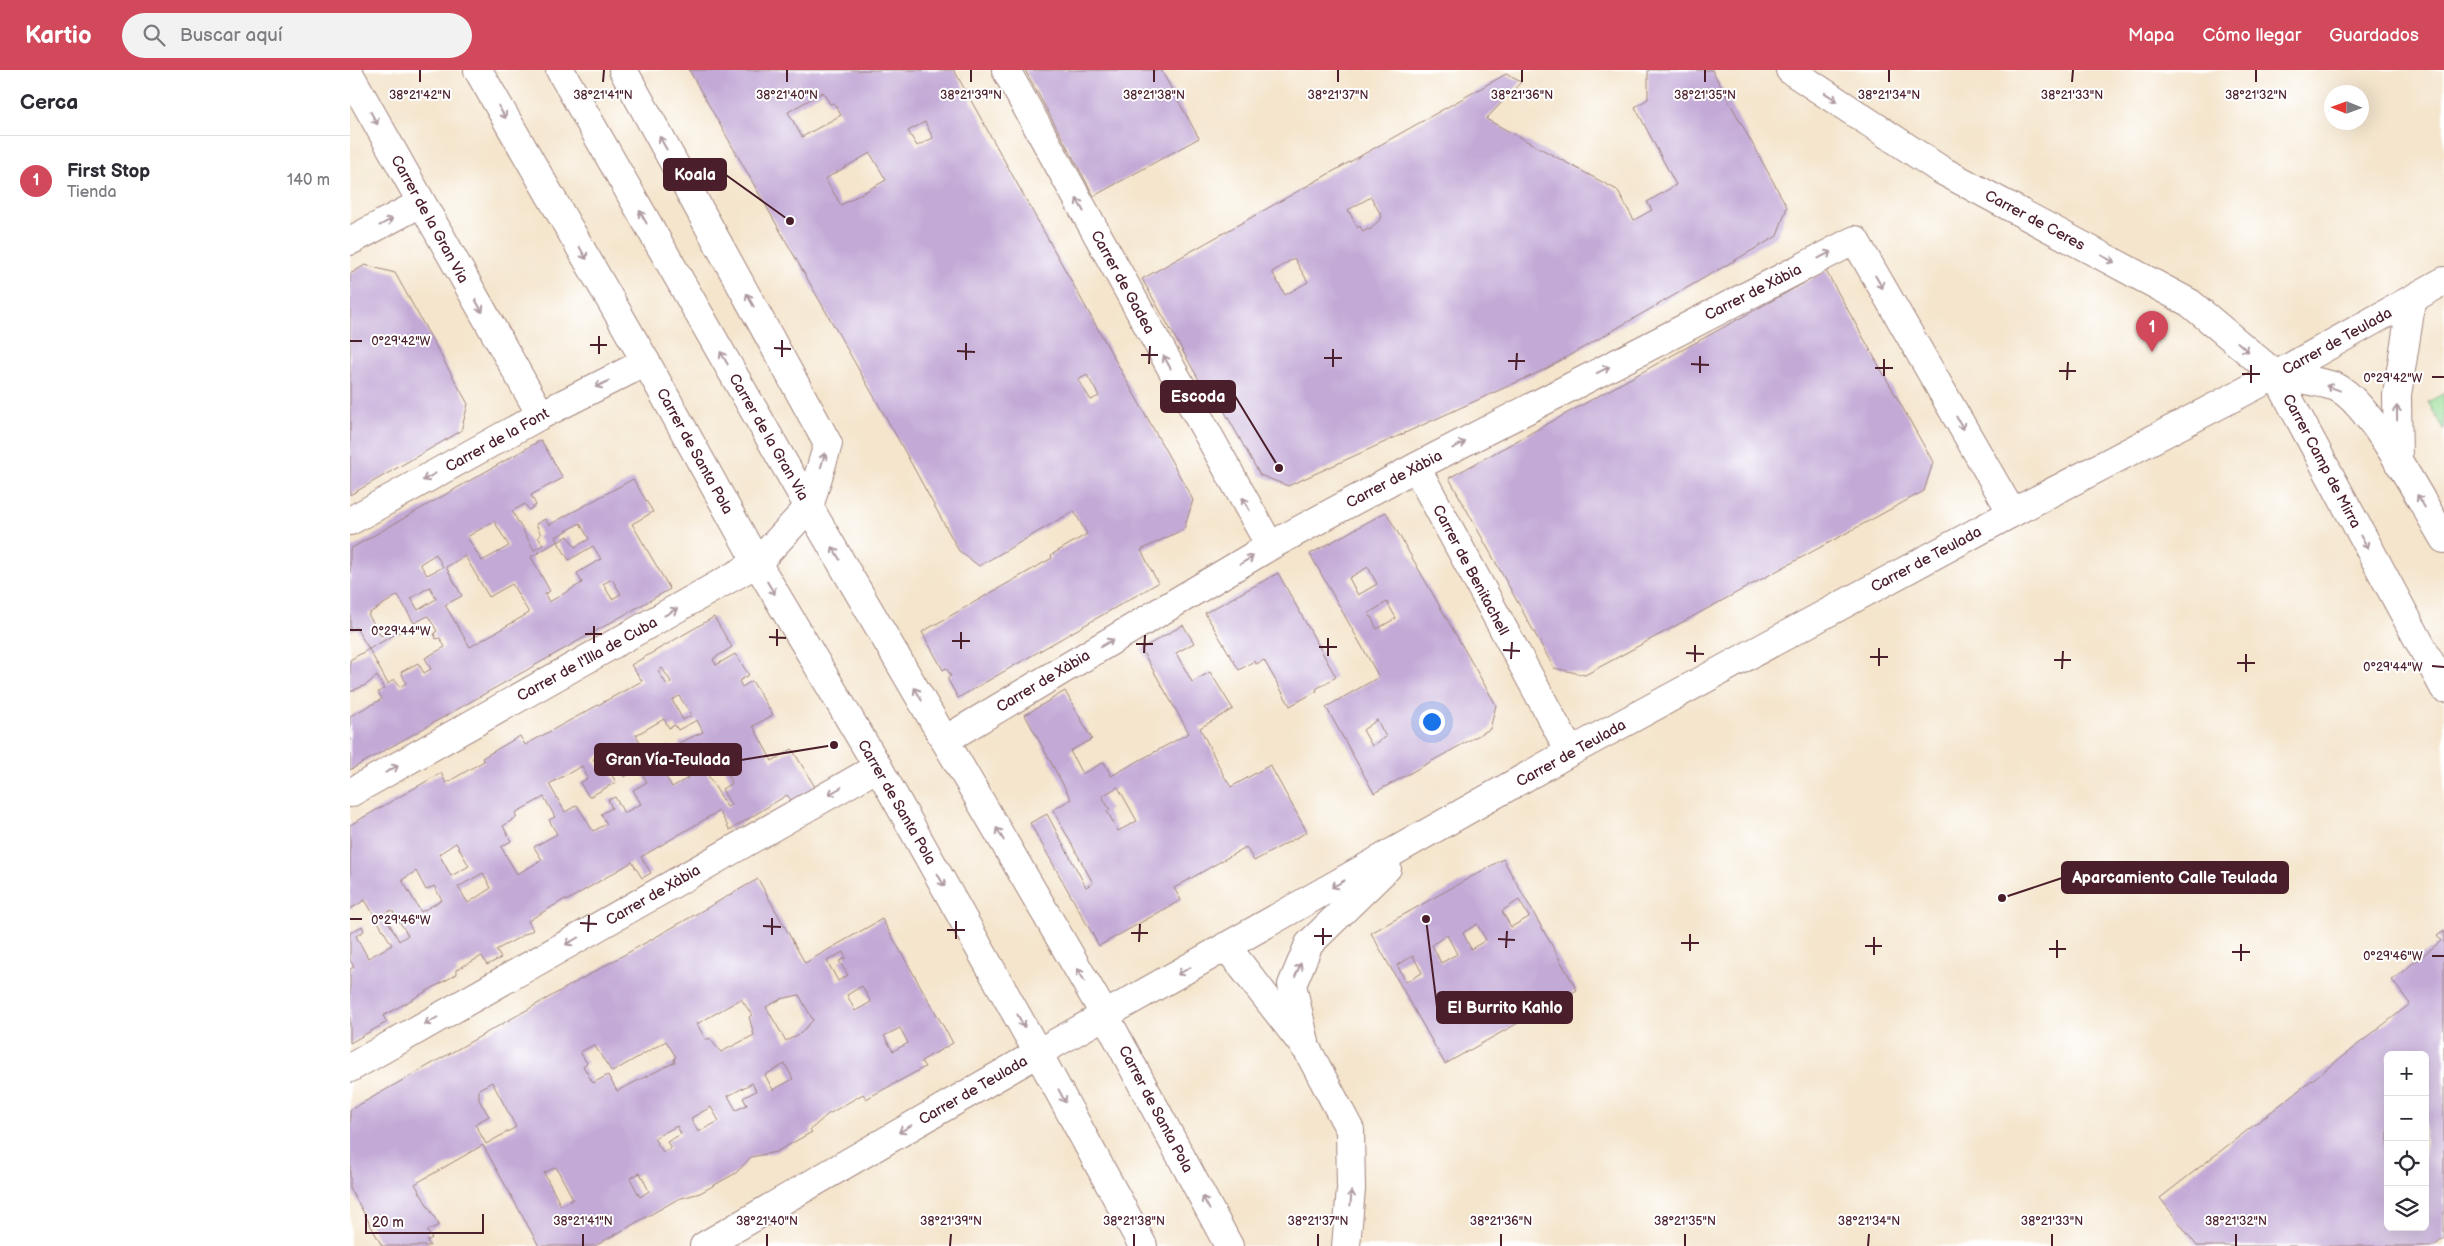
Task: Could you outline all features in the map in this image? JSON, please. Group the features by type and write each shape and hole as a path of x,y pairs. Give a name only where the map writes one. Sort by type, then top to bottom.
{"street":[{"path":"478,70 646,362"},
{"name":"Carrer de la Gran Via","path":"560,70 809,507"},
{"name":"Carrer de la Gran Via","path":"623,70 828,444 809,507"},
{"name":"Carrer de Gadea","path":"1006,70 1270,546"},
{"name":"Carrer de Ceres","path":"1790,70 1941,170 2190,303 2276,375"},
{"name":"Carrer de la Gran Via","path":"350,75 541,415"},
{"path":"350,242 421,203"},
{"name":"Carrer de Xàbia","path":"945,740 1270,546 1416,467 1855,240 2012,512"},
{"name":"Carrer de Teulada","path":"718,1243 1038,1053 1106,1017 1226,946 1412,844 1570,752 2012,512 2276,375 2444,281"},
{"name":"Carrer Camp de Mirra","path":"2398,462 2397,395 2412,299"},
{"name":"Carrer de la Font","path":"350,521 541,415 646,362"},
{"name":"Carrer de Santa Pola","path":"646,362 757,564 878,767 1038,1053 1143,1246"},
{"name":"Carrer Camp de Mirra","path":"2276,375 2337,388 2363,408 2444,539"},
{"name":"Carrer Camp de Mirra","path":"2276,375 2444,688"},
{"name":"Carrer de Benitachell","path":"1416,467 1570,752"},
{"name":"Carrer de Santa Pola","path":"809,507 1106,1017 1229,1246"},
{"name":"Carrer de l'Illa de Cuba","path":"350,793 757,564 809,507"},
{"name":"Carrer de Xàbia","path":"350,1068 878,767"},
{"name":"Carrer de Teulada","path":"1308,1051 1292,985 1309,944 1412,844"},
{"name":"Carrer de Teulada","path":"1226,946 1308,1051 1350,1130 1352,1189 1346,1246"}],"green space":[{"path":"2444,393 2444,431 2428,402"}],"building":[{"path":"689,70 954,70 1193,500 1184,529 1141,550 1158,583 958,698 947,678 951,676 946,668 943,670 922,632 1052,558 1051,555 1087,534 1074,511 979,566 959,551 898,439","holes":["823,92 830,104 834,103 841,115 802,137 788,112","925,122 933,138 917,146 908,131","870,153 886,180 841,205 825,179","1087,375 1099,396 1091,400 1078,380"]},
{"path":"1025,70 1161,70 1199,138 1094,196"},
{"path":"1648,70 1712,70 1787,207 1777,236 1546,369 1288,486 1260,475 1221,405 1216,410 1142,279 1506,74 1521,82 1486,119 1617,190 1634,220 1652,210 1647,202 1676,185 1635,107 1648,99","holes":["1371,197 1382,217 1370,230 1368,229 1363,232 1360,226 1358,228 1348,210","1294,258 1308,282 1285,295 1272,272"]},
{"path":"365,265 395,273 468,404 461,431 350,495 350,274"},
{"path":"1826,271 1933,462 1924,491 1585,675 1554,668 1449,478"},
{"path":"541,440 563,478 531,495 536,505 529,510 525,504 512,511 534,550 543,545 538,537 541,535 536,524 545,519 549,525 633,479 653,512 632,524 670,589 350,770 350,716 382,699 378,692 384,689 377,676 366,685 350,692 350,660 369,649 356,628 350,631 350,549","holes":["494,521 509,546 482,561 467,537","580,523 589,539 575,547 568,536 558,542 569,560 593,546 601,559 577,573 582,583 549,602 545,594 550,591 531,557 558,541 556,537","436,554 443,567 427,575 420,564","465,556 489,597 512,584 529,613 470,647 445,605 462,596 446,567","612,579 621,594 612,599 603,584","430,587 436,599 418,610 411,598","398,595 414,623 428,616 437,631 434,633 436,639 440,638 445,647 425,658 431,669 424,673 418,663 401,672 406,683 400,687 394,679 388,684 369,649 401,631 397,627 381,636 368,614"]},
{"path":"1386,512 1496,705 1490,729 1374,793 1326,707 1379,677 1310,554","holes":["1368,567 1377,584 1358,595 1349,578","1387,602 1396,618 1377,629 1369,613","1377,720 1386,737 1372,746 1363,730"]},
{"path":"1278,573 1336,677 1316,689 1317,691 1290,706 1264,660 1256,664 1254,661 1239,670 1205,613"},
{"path":"714,617 732,647 713,659 716,665 735,654 749,675 739,681 742,687 752,681 773,715 753,726 772,761 792,749 815,787 792,801 787,795 730,830 719,811 641,857 651,873 642,878 632,862 566,901 565,899 528,921 533,930 496,950 501,958 487,965 482,956 456,970 457,974 383,1016 387,1022 350,1043 350,969 354,967 350,960 350,933 362,926 364,931 356,936 368,958 392,945 365,900 350,909 350,825 441,773 446,783 484,761 482,758 520,736 525,745 642,681 631,665","holes":["662,668 671,682 667,685 658,671","679,696 692,715 683,720 672,700","664,719 669,728 675,725 678,730 697,720 703,732 679,743 680,746 672,750 669,746 655,755 652,749 646,752 636,735","608,750 624,777 640,770 647,782 633,790 641,804 624,813 615,797 608,800 612,808 601,814 607,824 593,831 577,805 565,812 549,784 582,766 588,778 580,783 589,797 616,782 605,764 599,769 593,759","672,750 688,778 672,787 656,760","721,762 732,783 722,789 731,805 727,807 705,770","544,797 555,817 549,820 557,834 534,847 542,860 517,874 501,847 511,841 503,826 517,817 515,813","456,843 469,866 451,876 439,854","416,871 426,890 434,886 442,900 421,912 402,880","483,873 491,888 468,903 458,887","392,910 408,935 399,941 384,914"]},
{"path":"1183,625 1194,643 1176,653 1192,682 1210,672 1233,709 1200,728 1224,776 1231,787 1270,765 1307,832 1254,861 1246,847 1174,888 1181,900 1099,946 1030,823 1047,814 1086,887 1093,883 1053,810 1071,799 1025,715 1065,691 1092,739 1070,751 1082,774 1104,762 1111,776 1189,733 1141,649","holes":["1118,787 1137,821 1118,831 1107,811 1110,810 1102,796"]},
{"path":"1503,859 1577,990 1445,1064 1371,933","holes":["1519,900 1529,917 1511,927 1502,911","1477,924 1486,940 1471,949 1463,933","1447,935 1457,954 1441,963 1432,945","1413,956 1422,973 1406,982 1397,965"]},
{"path":"758,879 805,963 882,919 953,1043 921,1061 925,1067 866,1099 863,1094 827,1115 810,1130 812,1132 776,1152 751,1157 736,1173 700,1193 678,1199 595,1246 539,1246 483,1145 415,1184 439,1225 427,1231 432,1238 427,1241 430,1246 382,1246 350,1188 350,1110","holes":["843,952 846,958 839,961 848,975 838,981 827,961","862,986 871,1002 855,1011 847,995","799,995 813,1020 801,1033 786,1041 766,1007 781,999","741,999 752,1015 749,1017 754,1035 721,1052 709,1038 706,1040 697,1024","900,1028 908,1043 893,1051 884,1036","666,1041 676,1057 674,1059 675,1062 617,1091 608,1075 593,1083 583,1066 587,1063 580,1052 594,1045 612,1072","785,1064 793,1079 773,1090 765,1075","492,1082 516,1127 486,1144 475,1124 489,1116 479,1100 479,1089","752,1083 756,1091 743,1098 747,1105 736,1110 728,1096","711,1107 719,1121 698,1132 691,1118","677,1126 681,1134 667,1142 671,1148 663,1152 654,1138","556,1167 573,1199 561,1206 544,1173","640,1173 649,1191 640,1197 630,1178"]},
{"path":"2444,931 2444,1238 2434,1246 2197,1246 2160,1198 2410,1004 2392,980 2441,941 2437,936"}],"place":[{"name":"Koala","path":"790,221"},
{"name":"First Stop","path":"2152,352"},
{"name":"Escoda","path":"1279,468"},
{"name":"Gran Vía-Teulada","path":"834,745"},
{"name":"Aparcamiento Calle Teulada","path":"2002,898"},
{"name":"El Burrito Kahlo","path":"1426,919"}]}
